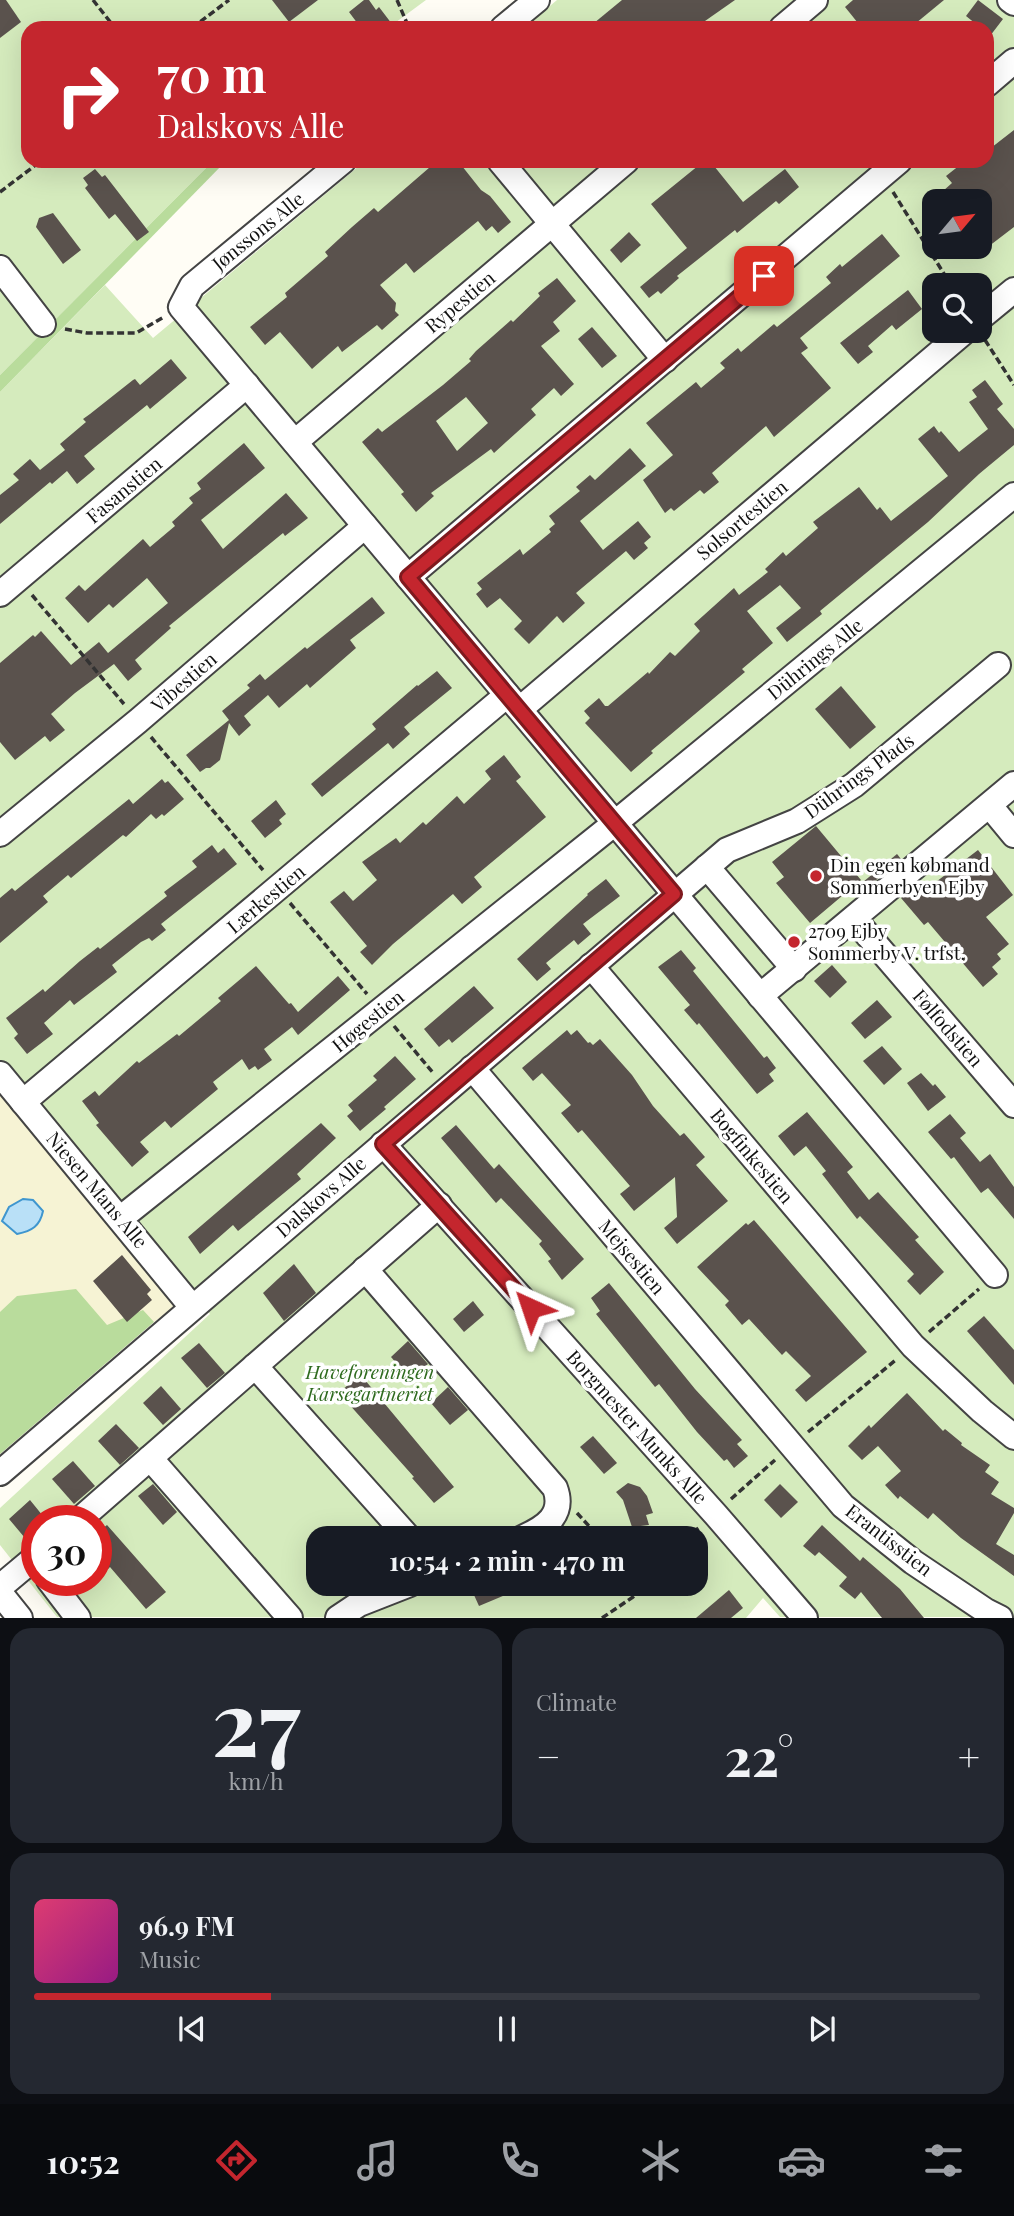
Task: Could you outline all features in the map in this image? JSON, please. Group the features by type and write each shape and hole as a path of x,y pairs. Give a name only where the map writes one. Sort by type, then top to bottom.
{"street":[{"path":"512,21 537,0"},
{"path":"790,21 815,0"},
{"path":"1010,0 1014,3"},
{"path":"994,79 1014,61"},
{"name":"Jønssons Alle","path":"181,307 192,286 335,168"},
{"path":"506,168 665,360"},
{"name":"Rypestien","path":"295,442 618,168"},
{"path":"408,577 891,168"},
{"path":"0,268 43,324"},
{"path":"992,308 1014,290"},
{"path":"181,307 995,1275"},
{"name":"Solsortestien","path":"514,702 950,343"},
{"name":"Fasanstien","path":"9,586 247,385"},
{"name":"Dührings Alle","path":"615,823 1014,495"},
{"name":"Vibestien","path":"0,834 138,721 366,526"},
{"name":"Dührings Plads","path":"674,894 727,850 797,821 854,785 998,666"},
{"name":"Lærkestien","path":"23,1102 279,889 514,702"},
{"path":"760,996 1014,784"},
{"path":"990,806 1014,835"},
{"name":"Høgestien","path":"121,1218 615,823"},
{"path":"707,867 794,969"},
{"name":"Dalskovs Alle","path":"0,1473 674,894"},
{"name":"Følfodstien","path":"854,919 1014,1105"},
{"name":"Bogfinkestien","path":"591,965 914,1346 982,1411 1014,1437"},
{"name":"Mejsestien","path":"472,1068 792,1446"},
{"name":"Niesen Mans Alle","path":"0,1074 192,1307"},
{"name":"Borgmester Munks Alle","path":"383,1144 805,1618"},
{"path":"96,1505 439,1205"},
{"path":"365,1269 555,1488 559,1498 557,1513 543,1526"},
{"path":"255,1366 399,1526"},
{"name":"Erantisstien","path":"792,1446 843,1506 913,1562 1000,1618"},
{"path":"150,1458 289,1618"},
{"path":"0,1587 21,1571"},
{"path":"0,1593 20,1618"},
{"path":"61,1596 78,1618"},
{"path":"338,1618 359,1604 379,1596"}],"path":[{"path":"93,0 110,21"},
{"path":"201,21 229,0"},
{"path":"397,0 407,21"},
{"path":"0,192 32,168"},
{"path":"891,168 945,273"},
{"path":"43,324 87,333 136,333 181,307"},
{"path":"987,343 1014,386"},
{"path":"9,586 138,721 447,1089"},
{"path":"716,1515 741,1488 914,1346 995,1275"},
{"path":"602,1618 634,1596"}],"shaded area":[{"path":"0,1089 177,1305 0,1454"}],"green space":[{"path":"0,0 426,0 398,21 21,21 21,168 206,168 0,375"},
{"name":"Haveforeningen Karsegartneriet","path":"557,0 1014,0 1014,1617 780,1617 763,1598 746,1618 57,1617 40,1596 112,1596 112,1505 21,1505 21,1572 0,1545 0,1508 210,1314 0,1072 0,392 105,285 153,338 357,168 994,168 994,21 532,21"},
{"path":"206,168 219,168 0,392 0,375"},
{"path":"76,1289 107,1325 143,1310 154,1322 0,1454 0,1312 17,1296"}],"water":[{"path":"23,1199 33,1200 43,1211 34,1227 17,1234 2,1221 9,1207"}],"building":[{"path":"0,0 6,0 21,22 0,38"},
{"path":"272,0 318,0 290,21"},
{"path":"364,0 369,0 376,10 379,7 390,21 356,21 349,12"},
{"path":"622,0 735,0 705,21 596,21"},
{"path":"853,0 944,0 918,21 856,21 845,7"},
{"path":"978,0 1003,19 994,31 994,21 972,21 966,16"},
{"path":"1014,130 1014,227 992,244 992,189 945,189 952,183 946,176 956,168 994,168 994,146"},
{"path":"429,168 464,168 511,222 498,233 492,226 486,231 478,221 414,273 406,263 380,285 396,303 395,311 399,315 382,330 377,325 342,352 338,346 312,369 280,332 265,345 250,327 287,297 285,293 328,256 325,252 352,227 374,208 378,212"},
{"path":"695,168 716,168 743,202 785,169 799,187 779,204 776,201 737,233 735,230 677,276 679,278 661,294 658,291 649,298 640,287 687,248 651,204"},
{"path":"95,169 102,177 105,175 149,232 137,241 115,214 109,219 85,188 88,185 83,178"},
{"path":"53,213 81,250 63,264 36,227 39,218"},
{"path":"629,232 641,245 621,263 610,250"},
{"path":"882,234 900,256 800,338 808,348 801,353 831,388 774,437 766,426 712,473 719,482 704,494 700,490 674,511 671,508 665,513 643,480 673,455 646,423 696,382 701,388 725,368 720,363 738,348 741,352 774,324 777,327 831,283 826,277 840,264 842,267"},
{"path":"557,278 576,301 553,322 560,331 541,346 574,384 561,396 554,388 531,409 536,415 494,453 491,449 431,493 434,496 416,512 401,494 404,492 362,442 378,428 382,432 443,385 471,361 469,359 476,351 511,320 513,322 540,296 538,293","holes":["466,397 488,423 457,451 436,421"]},
{"path":"908,290 922,309 896,330 892,325 868,346 873,352 858,364 840,343"},
{"path":"592,327 617,356 602,368 578,339"},
{"path":"171,359 187,378 150,409 147,405 84,456 95,469 77,484 67,471 0,524 0,495 19,480 13,474 30,459 40,470 65,450 60,444 86,422 83,419 133,380 140,385"},
{"path":"985,380 1003,404 997,409 1014,429 1014,445 787,642 776,628 801,608 780,585 747,611 773,643 742,669 745,672 651,751 653,753 631,772 585,723 590,718 584,711 599,698 608,706 648,672 649,674 670,652 675,656 700,631 694,624 734,588 739,595 768,572 765,569 783,552 786,556 818,528 813,522 859,487 877,510 880,507 891,521 948,476 918,439 934,426 959,452 988,429 969,402 977,397 972,390"},
{"path":"244,443 265,468 201,520 223,549 286,493 308,518 285,536 283,533 169,626 171,628 135,660 142,669 128,681 114,664 75,693 51,714 65,730 50,742 45,736 15,760 0,742 0,663 41,631 71,665 99,642 108,653 168,603 147,578 113,608 109,604 88,623 65,598 79,585 85,591 143,539 150,547 175,526 172,522 193,503 189,498 201,489 197,483"},
{"path":"630,448 646,466 580,521 603,550 638,521 651,537 644,543 648,548 634,560 626,551 576,593 585,603 563,623 557,616 529,644 514,629 522,621 500,598 487,608 476,594 482,589 477,583 520,549 523,555 551,532 549,529 555,524 549,516 580,491 576,487 590,475 595,480"},
{"path":"372,597 385,613 350,640 356,648 310,688 307,684 279,708 268,695 244,716 251,725 239,736 229,723 220,760 200,772 186,755 229,720 222,711 250,688 247,685 260,674 265,680"},
{"path":"437,671 452,688 404,727 410,734 393,749 388,743 322,797 311,784 376,729 372,724"},
{"path":"841,686 876,727 850,749 815,709"},
{"path":"504,755 521,777 516,781 546,817 474,877 482,887 462,904 453,894 372,965 360,952 367,946 330,902 344,891 353,901 377,880 362,862 396,838 400,843 423,822 426,825 457,796 464,804 491,779 485,771"},
{"path":"162,779 165,783 168,781 184,799 164,816 162,814 156,819 151,814 126,837 123,835 71,878 68,875 43,896 48,902 0,943 0,898 12,888 15,891 129,799 133,804"},
{"path":"276,800 286,814 279,820 282,824 265,838 251,821"},
{"path":"816,826 861,880 810,923 776,883 784,877 772,862"},
{"path":"212,845 218,853 224,848 237,864 161,924 166,930 152,941 149,938 141,942 112,965 117,972 74,1005 70,1000 44,1023 53,1034 27,1054 14,1038 18,1034 6,1018 43,989 45,992 80,961 98,947 100,949 167,896 164,892 197,867 192,861"},
{"path":"978,850 1013,895 986,917 1009,944 997,954 1001,959 992,967 998,974 983,987 928,922 924,925 901,898 920,882 928,888"},
{"path":"897,854 901,859 868,887 863,882"},
{"path":"606,879 620,896 583,924 591,934 578,945 574,940 546,963 551,969 537,981 517,959"},
{"path":"681,950 696,968 693,971 764,1058 767,1056 776,1068 769,1074 774,1081 757,1094 699,1023 697,1025 684,1010 690,1005 658,967"},
{"path":"832,965 847,982 830,998 814,981"},
{"path":"256,966 298,1012 338,976 350,990 298,1035 292,1027 264,1049 272,1060 258,1070 255,1066 249,1070 242,1059 213,1082 218,1089 171,1128 165,1121 140,1142 149,1152 132,1167 96,1125 99,1123 82,1101 95,1091 99,1096 137,1061 139,1063 177,1034 179,1036 221,1001 218,998"},
{"path":"474,986 494,1008 452,1043 449,1039 439,1047 424,1029"},
{"path":"877,1000 892,1017 865,1039 851,1023"},
{"path":"567,1030 571,1035 577,1030 593,1045 600,1039 632,1075 653,1106 680,1136 684,1133 705,1157 696,1165 728,1201 677,1244 664,1228 677,1217 675,1177 634,1211 620,1194 630,1186 582,1130 578,1133 561,1113 571,1105 542,1073 533,1081 522,1068"},
{"path":"882,1046 902,1069 884,1085 863,1061"},
{"path":"395,1056 416,1079 360,1131 347,1116 353,1111 348,1105 377,1080 373,1076"},
{"path":"921,1073 946,1097 928,1111 907,1083"},
{"path":"807,1112 853,1167 847,1172 869,1200 878,1192 919,1237 915,1240 944,1272 920,1295 907,1281 914,1274 860,1216 857,1219 822,1174 826,1171 806,1146 794,1156 778,1136"},
{"path":"950,1114 966,1133 960,1138 980,1162 990,1154 1014,1187 1014,1219 988,1188 981,1193 954,1157 951,1159 928,1132"},
{"path":"321,1123 336,1138 297,1174 301,1179 238,1231 233,1225 200,1254 188,1237"},
{"path":"456,1125 494,1169 499,1164 584,1259 562,1280 539,1244 542,1241 501,1198 496,1203 441,1138"},
{"path":"754,1220 867,1352 806,1402 795,1390 811,1376 786,1351 782,1355 749,1319 742,1325 725,1305 729,1301 697,1267 746,1223 748,1225"},
{"path":"122,1255 151,1290 147,1294 152,1300 127,1322 93,1281"},
{"path":"294,1264 316,1293 284,1321 263,1293"},
{"path":"609,1283 695,1389 742,1440 737,1444 748,1456 734,1468 697,1432 659,1384 655,1387 596,1314 600,1311 591,1298"},
{"path":"473,1301 484,1315 464,1332 453,1319"},
{"path":"984,1316 1014,1350 1014,1385 967,1331"},
{"path":"408,1341 428,1364 410,1379 391,1357"},
{"path":"199,1343 225,1373 207,1388 181,1358"},
{"path":"360,1374 454,1487 434,1503 339,1393"},
{"path":"161,1386 181,1409 163,1425 143,1403"},
{"path":"448,1387 468,1410 450,1425 431,1403"},
{"path":"907,1393 943,1431 945,1429 962,1443 961,1445 990,1465 985,1472 999,1482 991,1494 1014,1508 1014,1513 996,1544 1014,1555 1014,1576 961,1538 933,1513 928,1519 900,1496 898,1499 885,1485 901,1471 878,1446 862,1460 848,1446"},
{"path":"116,1424 139,1448 120,1465 98,1441"},
{"path":"593,1436 617,1463 604,1474 580,1447"},
{"path":"73,1461 95,1486 74,1504 52,1479"},
{"path":"628,1483 640,1487 647,1496 653,1513 646,1515 649,1525 632,1526 623,1500 616,1492"},
{"path":"153,1484 177,1512 163,1525 138,1496"},
{"path":"780,1484 798,1502 781,1518 764,1500"},
{"path":"21,1508 21,1533 9,1519"},
{"path":"822,1525 860,1561 863,1557 900,1589 924,1618 882,1618 861,1592 855,1599 839,1586 847,1577 819,1552 815,1556 803,1546"},
{"path":"112,1531 166,1592 146,1609 112,1569"},
{"path":"729,1590 743,1608 731,1618 696,1618"},
{"path":"474,1596 503,1596 479,1606"}],"place":[{"name":"Din egen købmand Sommerbyen Ejby","path":"816,876"},
{"name":"2709 Ejby Sommerby V. trfst.","path":"794,942"}],"route":[{"path":"531,1308 383,1144 674,894 408,577 764,276"}]}
